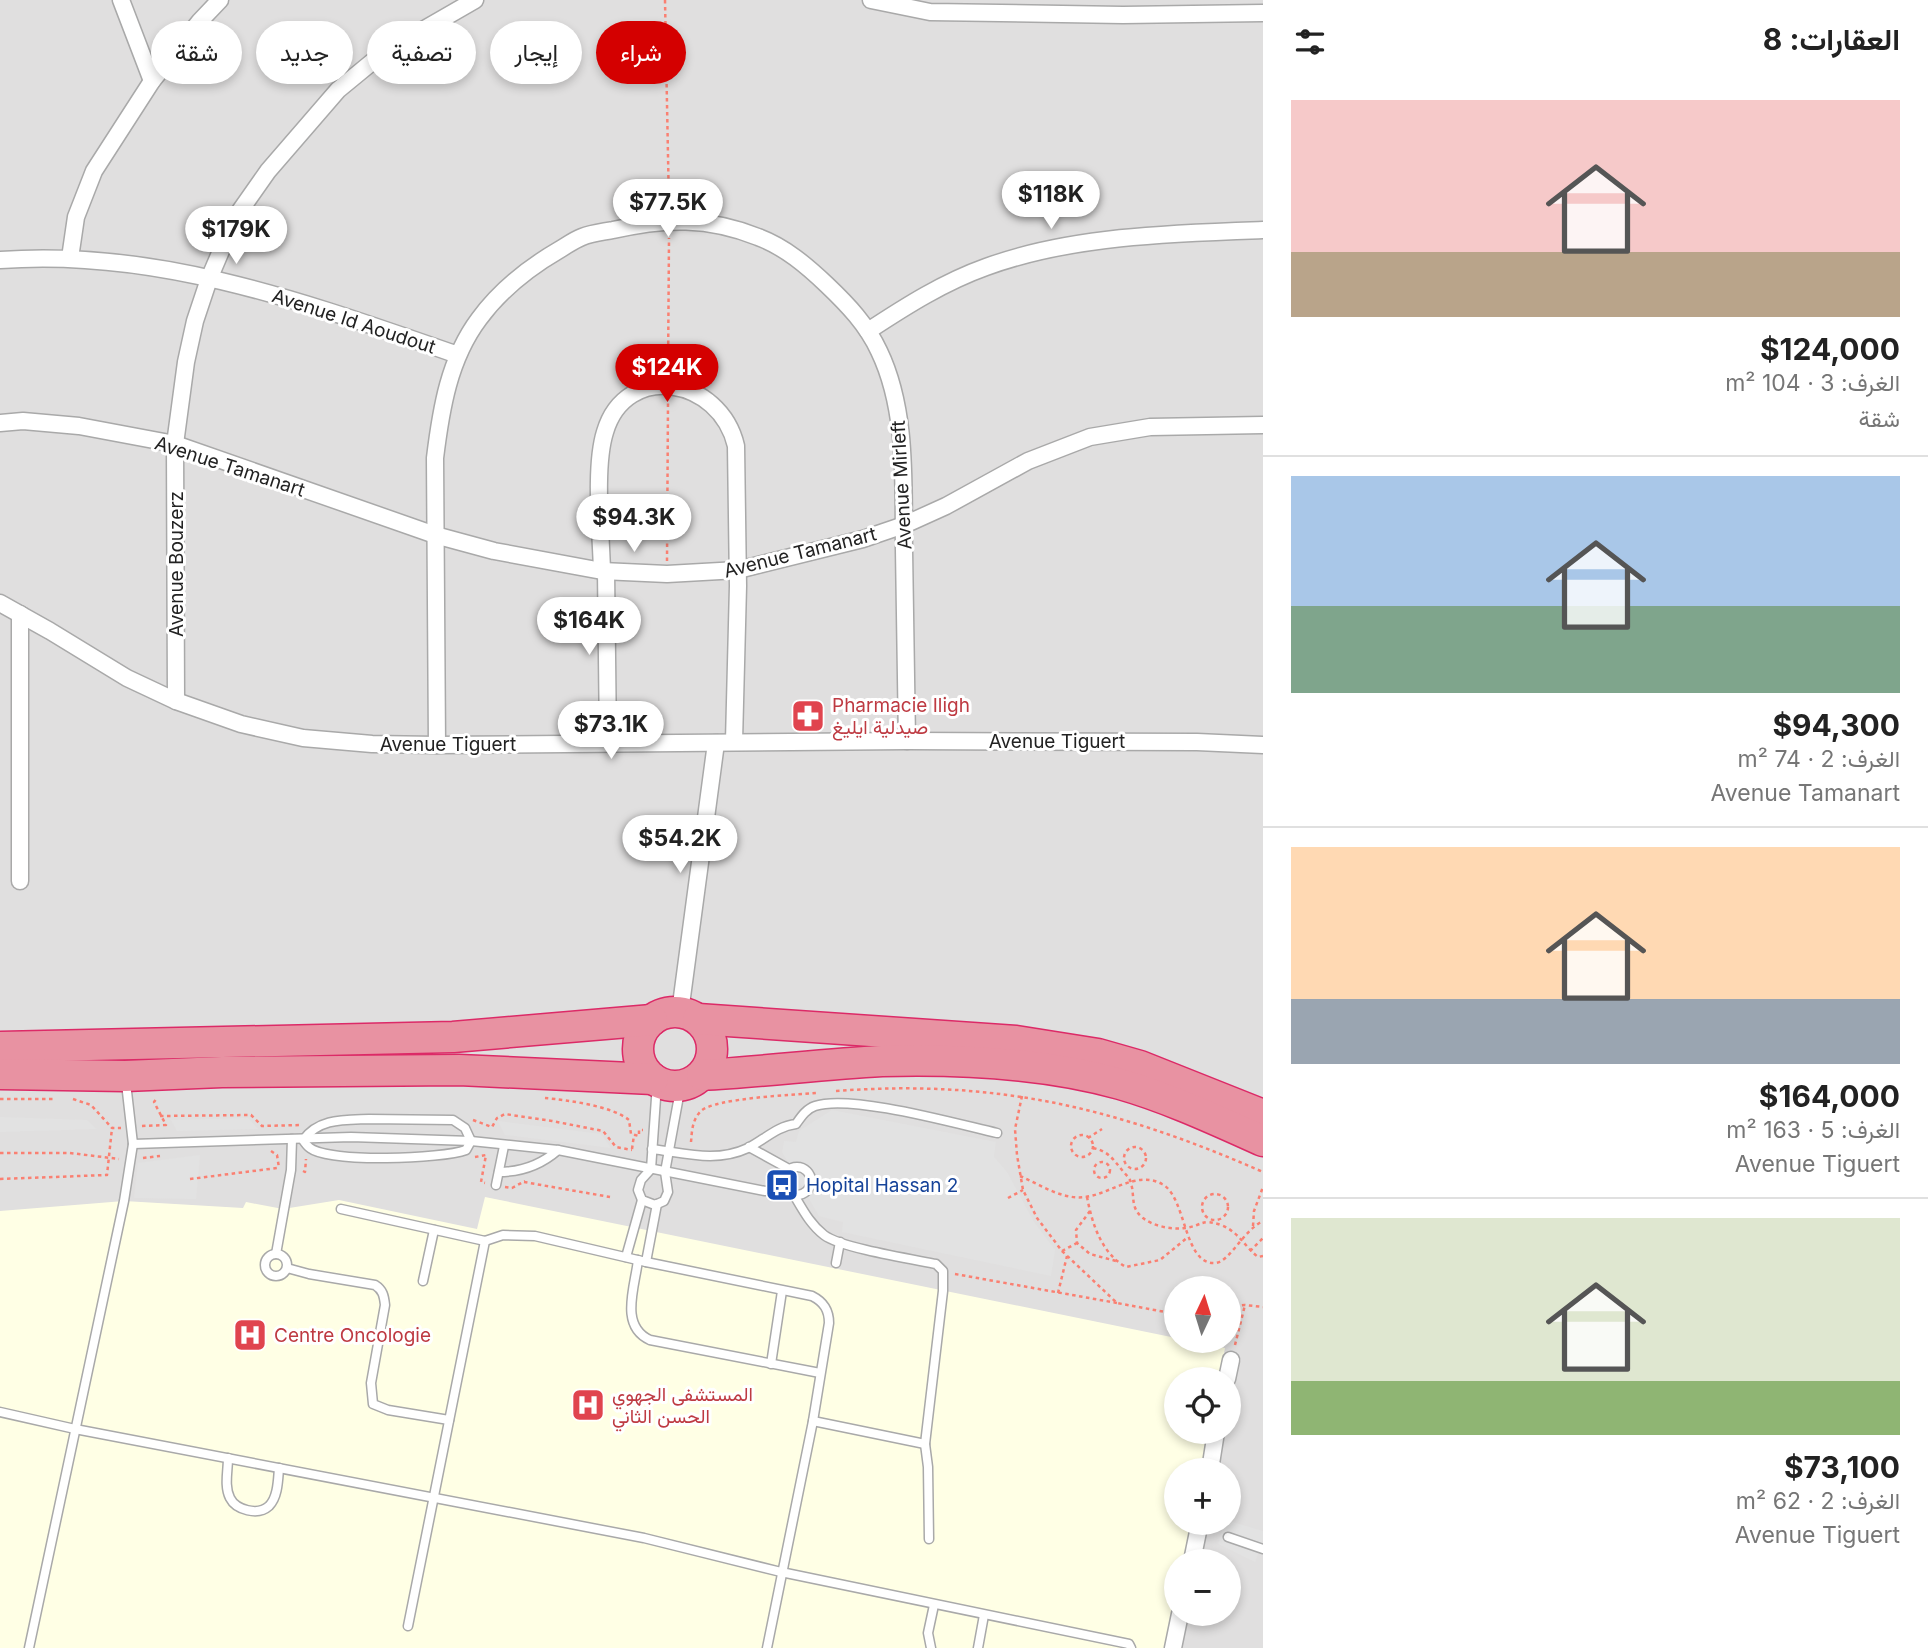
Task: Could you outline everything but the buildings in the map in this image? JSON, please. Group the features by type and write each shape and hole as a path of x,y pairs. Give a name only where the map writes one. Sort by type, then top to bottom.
{"highway":[{"path":"673,1080 640,1058 638,1048 640,1037 677,1017"},
{"path":"673,1080 709,1065 712,1053 712,1040 707,1029 677,1017"},
{"path":"0,1047 453,1037 677,1017 1016,1041 1063,1047 1140,1066 1263,1115"},
{"path":"0,1074 125,1076 222,1072 459,1070 673,1080 883,1061 986,1063 1069,1073 1141,1090 1263,1141"}],"street":[{"path":"121,0 151,78"},
{"path":"202,21 220,0"},
{"name":"Avenue Bouzerz","path":"176,701 175,444 186,362 195,321 209,279 235,218 268,171 338,90 446,6 475,0"},
{"path":"871,0 930,12 1122,8 1263,13"},
{"path":"70,258 76,217 94,171 151,83"},
{"name":"Avenue Mirleft","path":"437,745 435,458 440,416 458,355 479,319 504,289 536,264 581,237 669,220 706,222 734,229 760,237 789,253 847,304 868,331 880,354 889,377 899,420 904,525 907,741"},
{"path":"868,331 948,283 987,266 1022,256 1107,240 1263,230"},
{"name":"Avenue Id Aoudout","path":"0,260 70,258 181,271 278,295 458,355"},
{"path":"608,743 600,469 605,430 611,417 624,401 647,388 668,385 700,395 719,410 730,425 736,446 738,570 734,741"},
{"name":"Avenue Tamanart","path":"0,423 23,421 79,426 175,444 435,535 521,557 604,571 667,574 738,570 863,539 904,525 946,506 1028,461 1090,437 1150,427 1263,425"},
{"name":"Avenue Tiguert","path":"0,603 127,678 176,701 242,724 303,738 372,744 437,745 734,741 1263,744"},
{"path":"20,614 20,881"},
{"path":"677,1017 716,743"},
{"path":"1230,1367 1231,1360"},
{"path":"1173,1648 1178,1626"}],"lane":[{"path":"29,1648 124,1201 133,1144 125,1076"},
{"path":"673,1080 669,1151 665,1172 668,1192 664,1201 650,1205 639,1195 639,1185 651,1169 653,1130 673,1080"},
{"path":"652,1149 714,1157 749,1147 788,1125 796,1124 815,1106 836,1103 861,1104 997,1133"},
{"path":"303,1140 317,1126 335,1120 369,1119 453,1120 465,1128 471,1141"},
{"path":"133,1144 351,1137 471,1141 558,1150 765,1191 785,1189 794,1195 808,1219 826,1237 936,1264 943,1271 925,1444 929,1539"},
{"path":"276,1254 291,1170 292,1139"},
{"path":"303,1140 311,1149 344,1156 443,1156 466,1150 471,1141"},
{"path":"496,1185 504,1146"},
{"path":"749,1147 789,1169 801,1168 807,1172 811,1179 808,1190 794,1195"},
{"path":"499,1172 531,1167 558,1150"},
{"path":"785,1189 783,1178 789,1169"},
{"path":"626,1258 642,1200"},
{"path":"657,1204 631,1318 634,1328 650,1340 820,1373"},
{"path":"341,1209 485,1241 503,1235 552,1239 626,1258 812,1296 826,1308 829,1323 813,1421 766,1648"},
{"path":"423,1281 434,1230"},
{"path":"408,1626 485,1241"},
{"path":"836,1263 840,1242"},
{"path":"276,1254 286,1260 287,1268 283,1274 276,1277 266,1272 264,1265 267,1258 276,1254"},
{"path":"287,1268 309,1275 380,1288 385,1305 371,1383 373,1404 388,1410 449,1420"},
{"path":"771,1364 782,1291"},
{"path":"0,1412 75,1429 644,1538 781,1572 1129,1644 1131,1648"},
{"path":"813,1421 925,1444"},
{"path":"228,1458 227,1489 230,1498 235,1505 250,1511 267,1508 271,1504 279,1468"},
{"path":"1228,1536 1263,1549"},
{"path":"931,1648 928,1633 934,1605"},
{"path":"978,1648 985,1615"}],"path":[{"path":"665,0 669,220 667,574"},
{"path":"1022,1096 1015,1129 1023,1190 1037,1218 1062,1251 1117,1303"},
{"path":"112,1128 166,1125 154,1102 158,1097"},
{"path":"542,1098 596,1107 625,1116 629,1120 631,1134 639,1136 639,1130 653,1130"},
{"path":"0,1099 62,1099"},
{"path":"0,1179 107,1175 112,1128 91,1105 85,1101 71,1099"},
{"path":"1102,1129 1088,1138 1077,1137 1071,1147 1073,1153 1084,1157 1093,1149 1102,1150 1113,1157 1131,1182 1133,1202 1143,1218 1155,1225 1185,1228 1199,1222 1214,1222 1221,1219 1228,1209 1225,1198 1213,1194 1207,1197 1202,1208 1209,1218 1214,1222 1234,1231 1250,1251 1258,1257 1263,1256"},
{"path":"1088,1138 1093,1149"},
{"path":"1133,1147 1138,1147 1144,1153 1145,1161 1138,1168 1130,1167 1124,1160 1126,1152 1133,1147"},
{"path":"1110,1165 1124,1160"},
{"path":"1099,1162 1107,1162 1110,1165 1111,1173 1104,1178 1094,1172 1099,1162"},
{"path":"190,1179 278,1168"},
{"path":"1020,1176 1065,1197 1087,1197 1131,1182 1148,1180 1161,1183 1171,1191 1178,1203 1188,1236 1199,1256 1208,1262 1217,1263 1227,1258 1252,1226 1263,1221"},
{"path":"524,1182 610,1197"},
{"path":"1252,1226 1254,1211 1263,1188"},
{"path":"1008,1198 1023,1190"},
{"path":"1087,1197 1097,1232 1116,1261"},
{"path":"1090,1212 1076,1230 1077,1244 1090,1254 1116,1261 1126,1267 1160,1260 1188,1236"},
{"path":"1250,1251 1263,1238"},
{"path":"1062,1251 1077,1244"},
{"path":"1058,1293 1067,1256"},
{"path":"943,1271 1164,1312"},
{"path":"1231,1360 1245,1304"},
{"path":"1241,1305 1263,1307"}],"shaded area":[{"path":"0,0 1263,0 1263,1648 0,1648"},
{"path":"832,1110 996,1142 994,1157 1007,1172 1034,1222 1055,1250 1051,1276 842,1232 843,1222 819,1216 782,1152 784,1141 796,1142 799,1131"},
{"path":"0,1117 87,1120 97,1129 0,1132"},
{"path":"248,1118 258,1129 177,1131 171,1120"},
{"path":"498,1121 601,1134 611,1148 505,1135"},
{"path":"200,1155 196,1199 134,1198 138,1163"},
{"name":"المستشفى الجهوي الحسن الثاني","path":"485,1197 1164,1336 1164,1353 1224,1353 1221,1367 1164,1367 1164,1444 1206,1444 1204,1458 1164,1458 1164,1535 1189,1535 1186,1549 1164,1549 1164,1626 1171,1626 1167,1648 0,1648 0,1211 124,1201 243,1208 246,1202 283,1209 339,1200 477,1229"},
{"path":"1241,1525 1263,1531 1263,1540 1255,1562 1241,1555 1241,1549 1228,1549 1218,1544 1221,1535 1241,1535"}],"place":[{"name":"Pharmacie Iligh صيدلية ايليغ","path":"808,716"},
{"name":"Hopital Hassan 2","path":"782,1185"},
{"name":"Centre Oncologie","path":"250,1335"},
{"name":"المستشفى الجهوي الحسن الثاني","path":"588,1405"}]}
